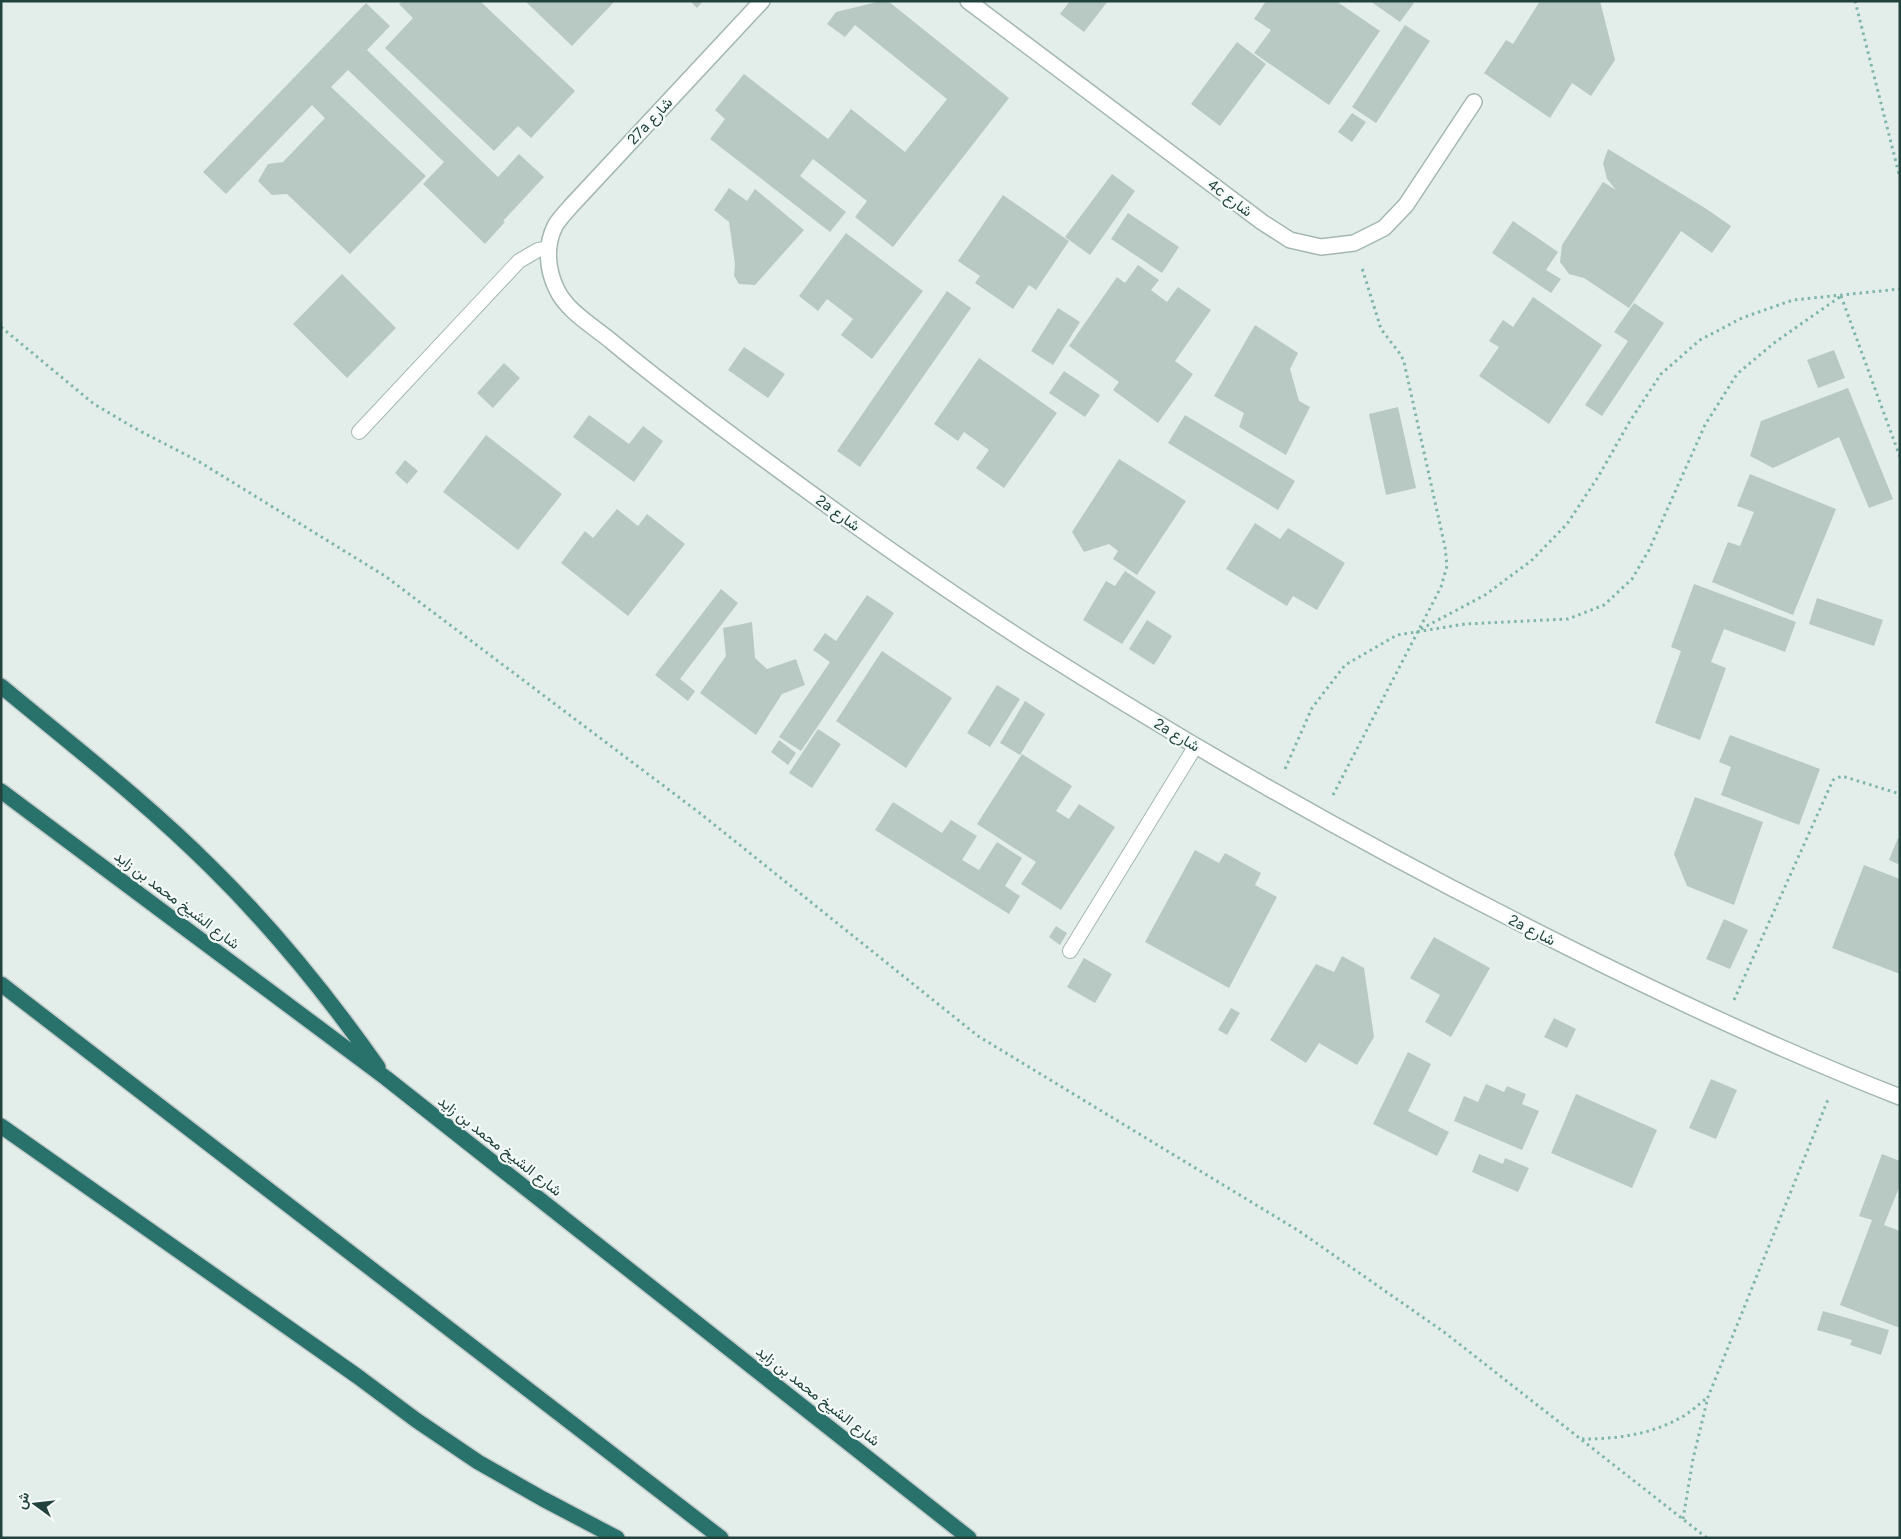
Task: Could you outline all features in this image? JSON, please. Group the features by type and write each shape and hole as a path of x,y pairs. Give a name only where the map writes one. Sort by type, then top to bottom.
{"highway":[{"path":"1,686 152,812 210,866 258,915 304,968 386,1078"},
{"name":"شارع الشيخ محمد بن زايد","path":"1,791 386,1078 969,1538"},
{"path":"1,984 721,1538"},
{"path":"1,1126 478,1462 542,1499 617,1538"}],"street":[{"name":"27a شارع","path":"548,248 556,225 571,206 762,1"},
{"name":"4c شارع","path":"968,1 1262,222 1290,240 1321,247 1354,243 1384,228 1406,205 1474,102"},
{"name":"2a شارع","path":"548,248 549,272 559,294 575,312 671,390 849,522 1035,648 1195,747 1417,871 1614,971 1723,1023 1838,1073 1900,1097"}],"lane":[{"path":"359,432 519,261 538,250 548,248"},
{"path":"1070,951 1195,747"}],"path":[{"path":"1856,1 1900,178"},
{"path":"1321,818 1441,587 1447,566 1445,547 1404,362 1401,355 1381,329 1354,243"},
{"path":"1418,630 1485,595 1531,561 1567,524 1661,374 1700,340 1742,318 1792,300 1900,289"},
{"path":"1275,792 1312,708 1345,664 1397,635 1418,630 1465,624 1568,619 1604,605 1632,579 1641,565 1705,425 1737,374 1774,343 1841,296"},
{"path":"1841,296 1900,457"},
{"path":"1,327 94,404 138,430 198,461 385,576 702,814 978,1036 1299,1232 1444,1332 1707,1538"},
{"path":"1723,1023 1833,780 1842,776 1900,794"},
{"path":"1683,1519 1693,1459 1708,1397 1838,1073"},
{"path":"1581,1439 1631,1436 1656,1428 1680,1418 1708,1397"}],"building":[{"path":"402,1 480,1 575,91 531,138 518,126 494,151 385,48 413,18 399,4"},
{"path":"525,1 615,1 572,46"},
{"path":"690,1 703,1 697,8"},
{"path":"888,1 1009,98 893,247 855,217 867,201 813,159 800,176 846,212 830,232 710,139 725,119 715,110 744,74 828,139 851,109 905,152 947,99 855,25 845,37 827,24 836,12"},
{"path":"1070,1 1108,1 1084,32 1060,14"},
{"path":"1266,1 1336,1 1380,31 1329,105 1254,53 1271,30 1254,19"},
{"path":"1370,1 1411,1 1414,3 1400,22"},
{"path":"1540,1 1600,1 1615,60 1591,96 1572,83 1550,118 1484,73 1506,40 1513,44"},
{"path":"366,3 390,26 367,50 498,177 519,154 544,177 503,221 505,222 485,244 423,184 444,162 348,70 331,87 426,176 350,254 287,194 272,195 258,181 268,164 283,162 325,118 312,105 226,194 203,172"},
{"path":"1405,25 1430,41 1376,123 1352,107"},
{"path":"1237,42 1266,64 1220,126 1191,104"},
{"path":"1352,113 1366,122 1352,142 1338,132"},
{"path":"1608,149 1731,226 1712,253 1681,231 1629,308 1584,278 1569,274 1560,262 1562,245 1603,182 1616,190 1607,179 1603,163"},
{"path":"1112,174 1135,191 1090,255 1065,237"},
{"path":"729,188 747,201 755,189 804,230 755,285 739,284 734,276 735,264 729,222 714,210"},
{"path":"1003,195 1069,241 1036,290 1029,285 1013,309 975,283 980,276 958,261"},
{"path":"1128,213 1179,247 1162,273 1111,239"},
{"path":"1513,221 1558,252 1546,270 1561,279 1551,293 1492,253"},
{"path":"846,233 923,291 872,359 841,335 853,319 827,299 818,311 799,296"},
{"path":"1138,265 1159,280 1151,290 1167,302 1178,287 1211,310 1175,361 1193,374 1158,423 1113,390 1119,382 1069,346 1117,277 1125,283"},
{"path":"342,274 396,328 347,378 293,324"},
{"path":"947,291 971,308 860,467 837,451"},
{"path":"1533,297 1602,345 1549,424 1479,376 1499,347 1489,341 1503,320 1513,327"},
{"path":"1634,303 1664,323 1602,416 1585,405 1628,341 1614,332"},
{"path":"1058,308 1080,322 1053,365 1031,351"},
{"path":"1255,325 1298,353 1290,369 1299,401 1310,407 1286,455 1239,427 1244,413 1214,396"},
{"path":"744,347 785,374 768,398 728,370"},
{"path":"1834,350 1845,378 1818,388 1807,360"},
{"path":"979,358 1057,413 1004,488 976,468 989,450 964,432 958,441 934,424"},
{"path":"504,363 520,378 493,408 477,393"},
{"path":"1064,371 1100,395 1085,417 1049,393"},
{"path":"1848,388 1893,499 1869,508 1839,437 1773,468 1750,456 1761,421"},
{"path":"1398,407 1416,488 1386,495 1369,414"},
{"path":"589,415 629,444 643,426 663,441 634,482 573,437"},
{"path":"1185,415 1295,481 1278,510 1168,443"},
{"path":"486,435 562,494 518,550 443,492"},
{"path":"1119,459 1186,501 1137,575 1113,559 1118,551 1109,544 1084,552 1072,532"},
{"path":"405,460 418,471 407,484 395,473"},
{"path":"1750,474 1836,509 1793,615 1712,582 1728,542 1740,546 1754,512 1737,506"},
{"path":"617,509 638,526 647,514 685,544 628,616 561,563 585,531 593,538"},
{"path":"1255,523 1280,539 1288,528 1345,563 1317,610 1293,596 1287,606 1226,569"},
{"path":"1125,571 1156,592 1122,644 1083,620 1106,581 1115,586"},
{"path":"1694,584 1796,622 1785,652 1724,629 1711,662 1726,668 1700,740 1655,723 1681,651 1671,647"},
{"path":"721,589 738,603 680,679 695,691 688,701 655,675"},
{"path":"867,595 894,613 801,751 779,737 830,662 813,650 825,633 836,641"},
{"path":"1817,598 1883,620 1874,646 1809,624"},
{"path":"1147,620 1172,636 1154,665 1129,649"},
{"path":"752,622 755,658 767,669 796,659 805,685 782,694 756,735 700,693 726,656 723,628"},
{"path":"882,651 952,698 906,768 836,721"},
{"path":"997,685 1020,699 990,747 967,733"},
{"path":"1025,701 1045,714 1020,755 1000,743"},
{"path":"818,729 841,744 812,788 789,773"},
{"path":"1730,735 1820,769 1799,825 1721,795 1731,767 1719,762"},
{"path":"779,740 796,753 788,765 771,752"},
{"path":"1022,754 1072,786 1056,811 1069,819 1079,804 1115,827 1061,910 1021,884 1036,862 977,824"},
{"path":"1695,797 1763,822 1734,905 1687,886 1674,854"},
{"path":"893,802 942,833 951,820 977,836 962,860 979,870 997,842 1022,858 1005,886 1020,896 1009,914 875,830"},
{"path":"1898,838 1900,839 1900,865 1889,860"},
{"path":"1195,850 1219,863 1225,853 1261,873 1255,885 1277,897 1229,988 1145,942"},
{"path":"1864,865 1900,879 1900,974 1832,948"},
{"path":"1724,919 1748,930 1730,969 1706,959"},
{"path":"1056,926 1067,933 1060,945 1049,937"},
{"path":"1434,937 1490,968 1451,1037 1425,1022 1440,995 1410,978"},
{"path":"1342,956 1364,968 1374,1037 1357,1065 1319,1043 1306,1063 1270,1040 1316,964 1334,972"},
{"path":"1084,958 1112,974 1095,1003 1067,987"},
{"path":"1231,1008 1240,1013 1227,1035 1218,1030"},
{"path":"1554,1018 1576,1029 1567,1048 1544,1037"},
{"path":"1408,1052 1431,1064 1408,1111 1449,1132 1437,1156 1373,1124"},
{"path":"1711,1079 1737,1090 1716,1139 1689,1128"},
{"path":"1486,1084 1504,1092 1507,1086 1526,1094 1522,1104 1539,1111 1522,1150 1454,1121 1464,1096 1478,1102"},
{"path":"1576,1094 1657,1130 1632,1188 1551,1153"},
{"path":"1479,1154 1503,1164 1505,1158 1529,1168 1518,1192 1472,1172"},
{"path":"1882,1154 1900,1161 1900,1185 1884,1225 1900,1231 1900,1328 1840,1305 1872,1220 1859,1216"},
{"path":"1823,1311 1889,1330 1881,1355 1850,1345 1852,1340 1817,1330"}]}
